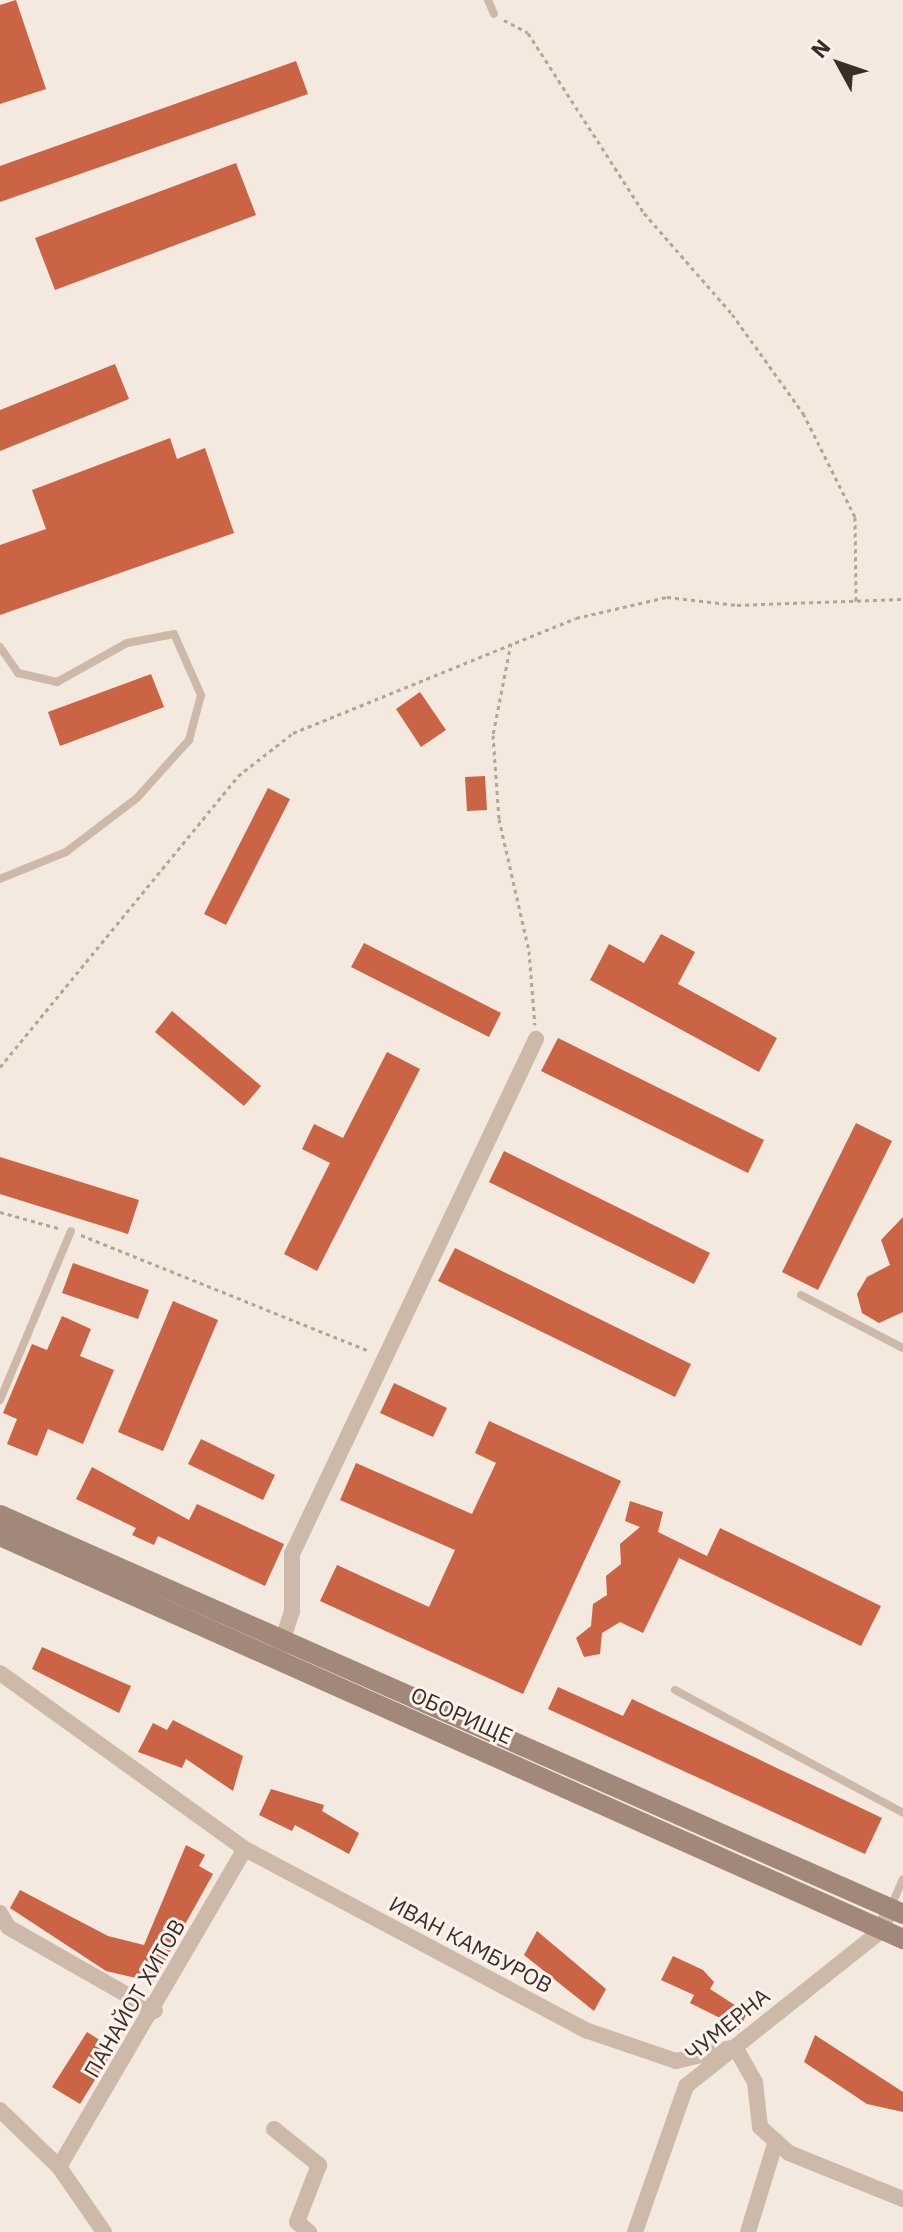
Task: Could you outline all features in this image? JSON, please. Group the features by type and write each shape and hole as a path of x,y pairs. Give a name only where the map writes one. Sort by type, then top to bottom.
{"main road":[{"name":"ОБОРИЩЕ","path":"0,1515 279,1649 903,1939"},
{"name":"ОБОРИЩЕ","path":"0,1536 279,1649 897,1912"}],"street":[{"path":"279,1649 292,1612 292,1554 381,1360 536,1039"},
{"name":"ИВАН КАМБУРОВ","path":"0,1673 245,1849 588,2031 676,2061 735,2047"},
{"name":"ПАНАЙОТ ХИТОВ","path":"59,2167 155,2011 245,1849"},
{"path":"881,1931 897,1912"},
{"path":"0,1913 8,1927 155,2011"},
{"name":"ЧУМЕРНА","path":"635,2232 686,2086 881,1931"},
{"path":"735,2047 755,2082 760,2127 789,2153 903,2199"},
{"path":"0,2110 59,2167 104,2232"},
{"path":"274,2129 319,2165 297,2222 309,2232"},
{"path":"748,2232 776,2141"}],"lane":[{"path":"488,0 494,14"},
{"path":"0,647 18,673 57,682 127,643 174,634 201,695 189,740 137,798 66,852 0,879"},
{"path":"0,1400 71,1231"},
{"path":"801,1295 903,1348"},
{"path":"675,1690 903,1813"},
{"path":"897,1912 903,1879"}],"path":[{"path":"494,14 528,33 644,213 732,314 803,413 855,517 856,603"},
{"path":"0,1067 238,776 293,733 511,643 667,597 737,605 903,599"},
{"path":"511,643 494,749 499,819 529,951 536,1039"},
{"path":"0,1212 71,1231 353,1339 381,1360"}],"building":[{"path":"16,0 46,89 0,104 0,5"},
{"path":"296,61 308,94 0,202 0,166"},
{"path":"236,163 256,215 55,290 35,238"},
{"path":"115,364 129,399 0,451 0,410"},
{"path":"170,438 177,459 205,448 234,533 0,615 0,545 46,529 32,490"},
{"path":"151,674 164,707 60,746 48,712"},
{"path":"420,692 446,730 421,747 396,709"},
{"path":"485,776 487,810 467,811 465,777"},
{"path":"268,788 290,799 226,925 204,914"},
{"path":"661,934 695,952 678,984 777,1038 759,1072 590,980 609,944 644,963"},
{"path":"364,943 501,1013 489,1037 351,967"},
{"path":"172,1011 261,1086 244,1106 155,1032"},
{"path":"558,1038 764,1140 748,1173 541,1071"},
{"path":"387,1052 420,1069 317,1271 284,1254 330,1163 302,1149 314,1124 343,1138"},
{"path":"856,1123 892,1141 818,1290 782,1272"},
{"path":"504,1151 710,1253 694,1284 489,1182"},
{"path":"0,1157 139,1200 128,1234 0,1194"},
{"path":"903,1217 903,1312 879,1323 862,1313 857,1294 867,1277 890,1265 881,1240"},
{"path":"455,1248 691,1364 675,1397 438,1281"},
{"path":"73,1263 149,1290 138,1319 62,1293"},
{"path":"173,1301 218,1320 163,1451 118,1432"},
{"path":"62,1316 91,1329 80,1356 114,1370 83,1444 48,1429 37,1456 7,1444 17,1419 3,1413 32,1344 47,1350"},
{"path":"394,1383 447,1408 433,1437 380,1413"},
{"path":"489,1421 621,1481 523,1694 320,1601 337,1565 429,1607 455,1550 340,1500 356,1463 472,1514 496,1463 475,1453"},
{"path":"201,1439 275,1475 263,1500 188,1464"},
{"path":"92,1467 189,1520 197,1504 284,1544 265,1586 158,1536 154,1545 132,1535 136,1528 76,1499"},
{"path":"630,1501 663,1512 658,1532 707,1556 720,1528 881,1606 861,1646 679,1558 643,1633 620,1622 602,1633 600,1654 584,1657 576,1638 591,1626 593,1604 607,1595 606,1576 621,1564 620,1544 640,1527 625,1521"},
{"path":"42,1647 131,1686 119,1713 32,1669"},
{"path":"558,1687 623,1716 632,1699 882,1818 865,1854 548,1709"},
{"path":"173,1720 243,1756 233,1791 186,1759 182,1768 138,1752 153,1723 167,1730"},
{"path":"271,1789 324,1805 322,1811 359,1833 349,1854 295,1825 292,1831 259,1815"},
{"path":"186,1845 205,1855 199,1866 213,1874 153,1982 106,1971 10,1908 20,1890 108,1936 144,1945"},
{"path":"537,1931 606,1989 594,2011 524,1955"},
{"path":"673,1956 703,1970 714,1982 710,1989 747,2013 739,2030 717,2025 720,2018 690,2003 694,1995 661,1980"},
{"path":"87,2032 114,2049 80,2104 52,2087"},
{"path":"815,2035 903,2092 903,2112 867,2104 804,2062"}]}
